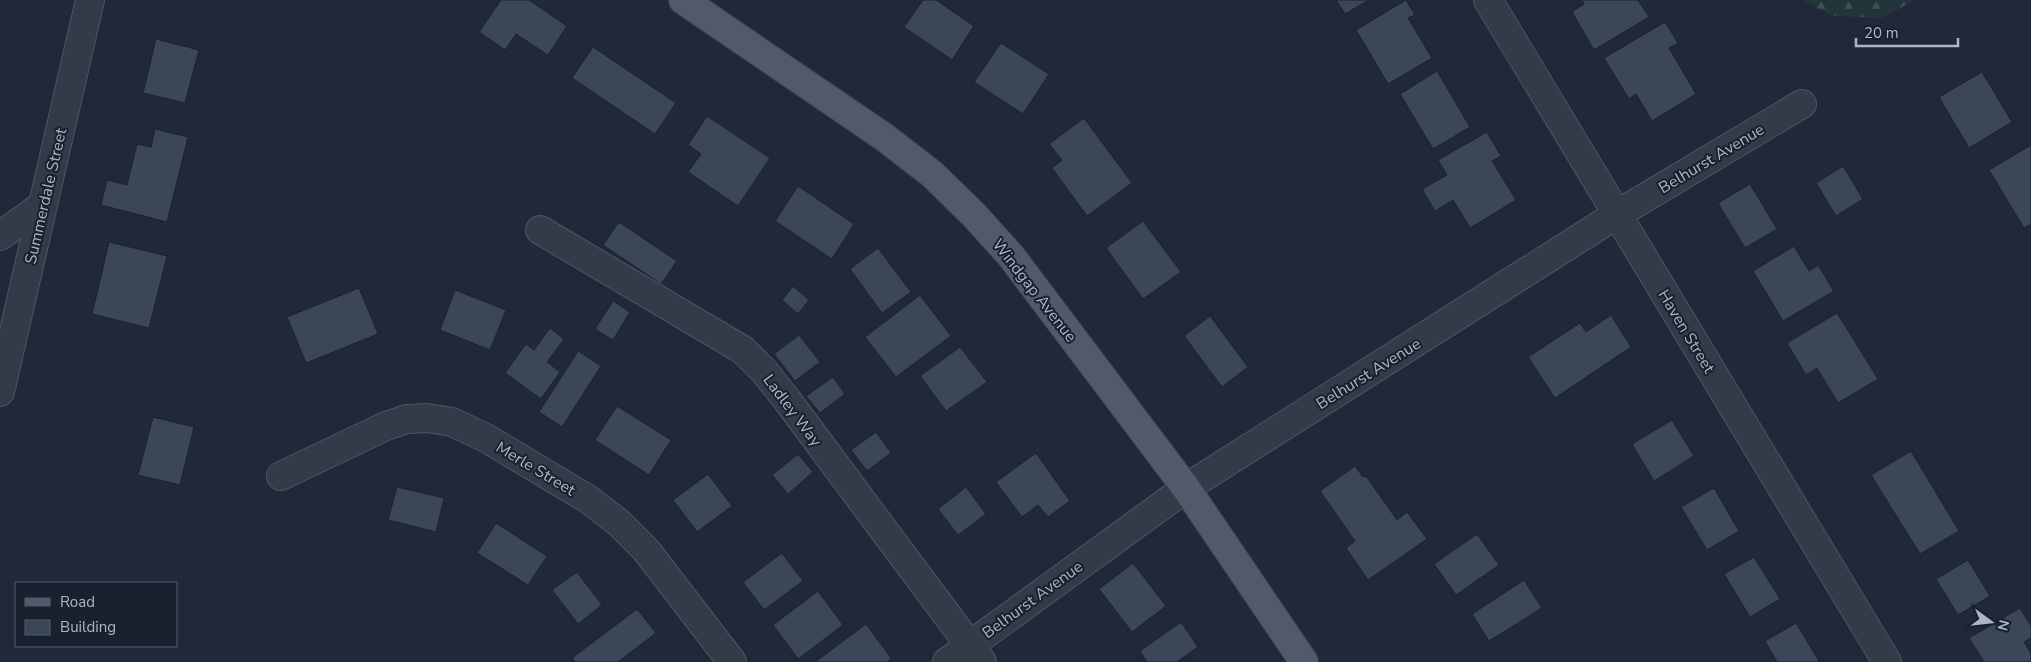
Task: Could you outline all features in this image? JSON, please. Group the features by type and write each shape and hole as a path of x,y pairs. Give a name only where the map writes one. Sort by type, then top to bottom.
{"main road":[{"name":"Windgap Avenue","path":"683,0 884,137 932,174 974,215 1012,256 1186,488 1304,662"}],"street":[{"name":"Summerdale Street","path":"0,392 90,0"},
{"name":"Haven Street","path":"1488,0 1887,662"},
{"name":"Belhurst Avenue","path":"947,662 975,653 1186,488 1616,215 1802,104"},
{"path":"0,236 43,205"},
{"name":"Ladley Way","path":"540,230 743,350 764,371 787,400 975,653"},
{"name":"Merle Street","path":"281,476 386,426 407,419 427,418 452,422 486,438 588,499 619,523 646,550 732,662"}],"green space":[{"path":"1802,0 1915,0 1882,18 1832,16"}],"building":[{"path":"501,0 529,0 567,26 548,55 516,34 505,50 479,32"},
{"path":"923,0 936,0 974,26 952,60 904,27"},
{"path":"1336,0 1369,0 1345,14"},
{"path":"1406,0 1415,15 1408,18 1432,58 1388,84 1356,30"},
{"path":"1582,0 1638,0 1649,17 1594,50 1572,12 1584,4"},
{"path":"1665,22 1678,43 1669,48 1696,94 1652,121 1636,94 1629,99 1604,58"},
{"path":"156,39 199,50 185,103 143,93"},
{"path":"1001,43 1049,74 1023,114 974,82"},
{"path":"593,47 676,103 655,134 572,78"},
{"path":"1437,71 1470,127 1433,149 1400,94"},
{"path":"1982,72 2012,122 1969,148 1939,97"},
{"path":"707,116 770,158 738,206 688,172 701,154 688,145"},
{"path":"1084,118 1132,183 1087,216 1052,168 1062,160 1049,144"},
{"path":"155,129 188,137 167,222 101,205 107,180 127,185 137,144 151,147"},
{"path":"1487,132 1501,156 1492,161 1516,200 1470,228 1453,200 1435,211 1422,189 1447,175 1438,160"},
{"path":"2031,145 2031,224 2024,228 1989,170"},
{"path":"1843,166 1863,199 1836,216 1816,183"},
{"path":"1750,184 1777,229 1745,248 1718,203"},
{"path":"798,186 854,224 832,259 775,221"},
{"path":"1143,221 1181,272 1143,299 1106,248"},
{"path":"619,222 677,261 661,284 603,245"},
{"path":"109,242 167,256 149,328 92,314"},
{"path":"1794,246 1809,271 1818,265 1834,291 1783,321 1753,271"},
{"path":"878,248 911,292 882,313 850,269"},
{"path":"793,286 809,300 798,314 782,300"},
{"path":"359,288 378,334 306,363 287,317"},
{"path":"455,290 506,310 490,350 440,330"},
{"path":"920,295 951,336 896,377 865,337"},
{"path":"613,301 630,312 613,340 595,329"},
{"path":"1837,313 1878,379 1838,403 1817,368 1806,375 1787,343"},
{"path":"1611,315 1631,347 1555,398 1528,357 1580,323 1586,332"},
{"path":"1210,316 1248,367 1222,387 1184,336"},
{"path":"550,328 564,339 547,362 560,372 541,399 505,373 526,344 534,350"},
{"path":"799,335 820,362 795,381 774,354"},
{"path":"960,347 987,382 946,411 920,376"},
{"path":"578,351 601,366 562,427 539,412"},
{"path":"833,377 845,394 820,413 806,396"},
{"path":"617,406 671,440 649,475 595,440"},
{"path":"153,417 194,427 180,485 138,475"},
{"path":"1672,420 1694,456 1654,481 1632,444"},
{"path":"876,432 891,453 867,471 851,450"},
{"path":"1911,451 1959,531 1920,554 1871,475"},
{"path":"1036,453 1070,501 1048,517 1038,505 1022,517 996,482"},
{"path":"798,454 813,472 788,494 772,475"},
{"path":"1355,466 1363,477 1366,476 1397,520 1407,512 1427,539 1368,580 1346,548 1355,541 1320,491"},
{"path":"708,474 732,506 697,532 673,500"},
{"path":"397,487 444,498 436,532 388,520"},
{"path":"966,487 986,514 958,535 938,509"},
{"path":"1714,488 1739,531 1707,550 1681,507"},
{"path":"496,523 547,556 528,585 477,553"},
{"path":"1477,534 1499,565 1456,595 1434,564"},
{"path":"782,553 803,581 764,610 743,582"},
{"path":"1754,557 1780,599 1750,617 1724,574"},
{"path":"1968,560 1990,596 1958,615 1936,579"},
{"path":"1133,563 1166,606 1132,632 1099,589"},
{"path":"577,572 602,605 578,624 552,590"},
{"path":"1524,580 1542,608 1489,641 1472,614"},
{"path":"818,591 843,625 798,659 773,625"},
{"path":"2020,608 2031,626 2031,638 2024,642 2031,654 2031,662 1984,662 1969,638"},
{"path":"637,609 656,633 618,662 575,662 572,658"},
{"path":"1181,622 1198,647 1177,662 1147,662 1140,651"},
{"path":"1796,623 1819,661 1777,662 1765,641"},
{"path":"866,624 891,658 887,662 815,662"}]}
